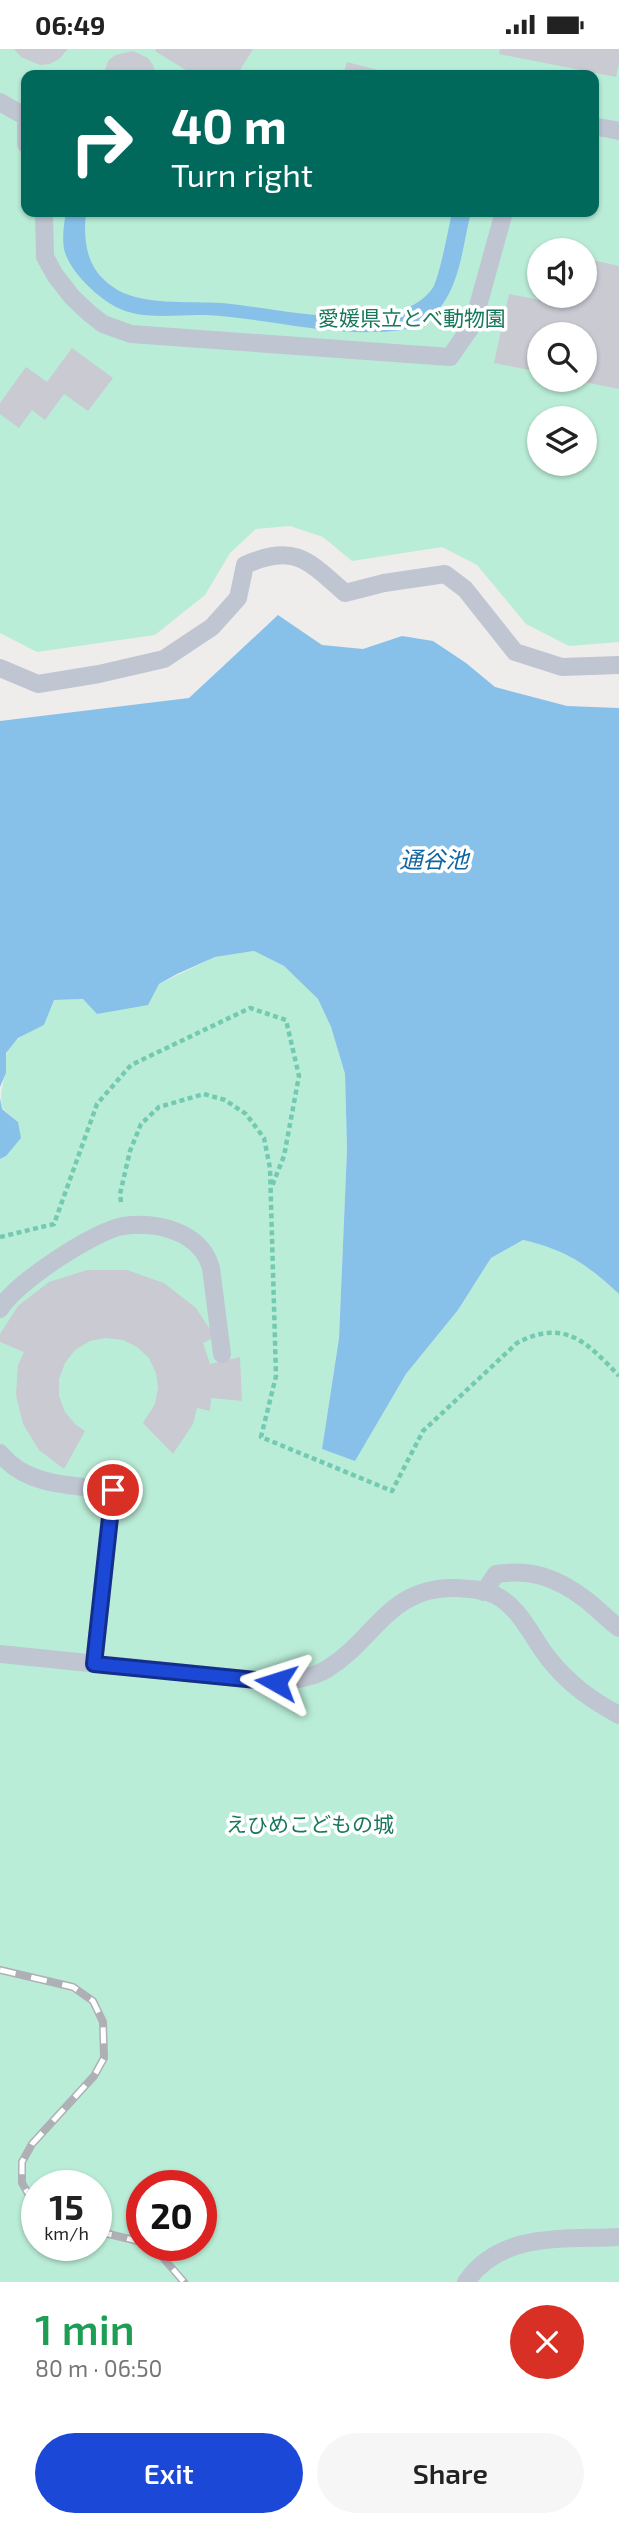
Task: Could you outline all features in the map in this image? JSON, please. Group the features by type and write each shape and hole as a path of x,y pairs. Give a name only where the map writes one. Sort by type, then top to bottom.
{"lane":[{"path":"0,102 21,114"},
{"path":"599,127 619,131"},
{"path":"44,217 45,257 72,297 103,324 131,334 450,357 473,324 503,217"},
{"path":"0,668 38,684 164,659 212,627 238,598 245,565 268,555 298,556 345,593 384,583 445,574 465,589 515,652 562,667 619,665"},
{"path":"0,1309 19,1286 37,1272 107,1231 123,1226 153,1227 185,1234 207,1255 222,1354"},
{"path":"0,1453 21,1473 37,1480 113,1490 94,1664"},
{"path":"484,1592 496,1574 521,1571 558,1582 585,1599 619,1627"},
{"path":"0,1654 276,1682 302,1678 327,1669 400,1603 426,1591 447,1588 495,1594 514,1610 567,1681 593,1701 619,1714"},
{"path":"466,2282 489,2257 515,2245 554,2239 619,2237"}],"path":[{"path":"0,1237 54,1224 97,1104 131,1065 250,1008 286,1020 299,1076 284,1156 270,1190"},
{"path":"123,1226 120,1194 130,1151 141,1124 159,1107 204,1094 225,1100 246,1114 264,1138 270,1168 276,1376 261,1437 391,1491 424,1431 516,1343 534,1333 555,1332 577,1337 619,1376"}],"green space":[{"name":"愛媛県立とべ動物園","path":"0,49 619,49 619,642 569,646 526,624 477,565 442,547 352,561 323,537 290,526 256,529 230,553 205,595 155,635 37,652 0,633"},
{"name":"えひめこどもの城","path":"254,951 284,966 318,999 331,1027 345,1074 347,1149 339,1338 322,1449 355,1460 406,1374 458,1310 491,1258 523,1240 552,1248 576,1259 619,1294 619,2282 0,2282 0,1159 6,1156 18,1122 2,1108 6,1054 18,1039 44,1025 53,1000 83,999 159,984 215,957"}],"water":[{"path":"65,217 86,217 88,254 97,272 113,287 136,297 222,303 302,314 363,316 391,313 415,304 432,289 441,264 451,217 470,217 454,283 440,308 416,326 377,332 328,330 229,317 160,316 126,311 101,297 72,266 64,249"},
{"name":"通谷池","path":"278,615 322,645 363,649 402,636 433,641 495,687 567,706 619,708 619,1294 575,1259 538,1244 523,1240 491,1258 458,1310 406,1374 355,1461 322,1449 339,1338 347,1149 345,1074 331,1027 318,999 284,966 254,951 215,957 177,974 159,984 148,1005 97,1014 83,999 54,1000 44,1025 18,1038 6,1053 6,1073 0,1087 0,721 189,698"},
{"path":"0,1098 2,1109 18,1122 21,1138 6,1156 0,1159"}],"building":[{"path":"14,49 68,49 59,59 40,65 21,57"},
{"path":"253,49 240,70 186,70 155,51"},
{"path":"500,49 619,49 619,63 616,77 599,74 599,70 580,70 499,54"},
{"path":"133,51 148,58 154,70 105,70 108,61 115,55"},
{"path":"347,62 378,70 345,70"},
{"path":"597,261 619,266 619,389 597,385 597,322 527,322 527,370 494,363 509,294 527,298 527,308 597,308"},
{"path":"72,348 113,378 88,411 64,394 45,420 32,410 19,428 0,414 0,403 26,367 47,382"},
{"path":"87,1270 127,1270 164,1283 196,1308 215,1337 203,1343 210,1364 240,1357 242,1401 211,1398 210,1411 197,1408 193,1424 173,1454 143,1423 155,1404 158,1388 156,1373 149,1358 137,1347 123,1340 106,1338 90,1341 75,1350 65,1363 59,1379 59,1396 65,1412 85,1431 64,1469 39,1450 23,1424 16,1395 18,1365 24,1352 0,1342 0,1334 18,1306 49,1282"}],"railway":[{"path":"0,1970 73,1987 93,2001 103,2022 104,2058 94,2076 32,2144 22,2162 22,2170"},
{"path":"112,2235 126,2238"},
{"path":"166,2261 184,2282"}],"route":[{"path":"113,1490 94,1664 276,1682"}]}
